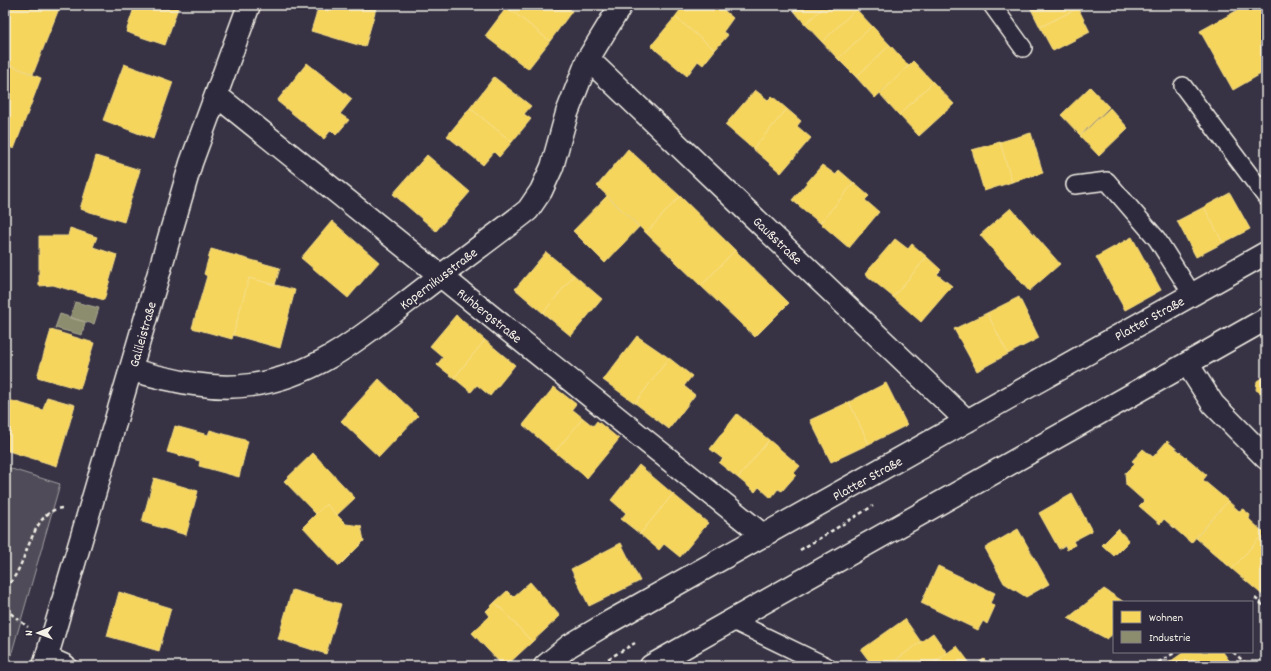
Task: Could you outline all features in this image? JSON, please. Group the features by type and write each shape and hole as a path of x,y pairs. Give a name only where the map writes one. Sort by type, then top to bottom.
{"street":[{"name":"Galileistraße","path":"52,663 92,505 187,176 249,5"},
{"name":"Kopernikusstraße","path":"131,370 189,384 211,386 250,385 286,378 306,370 348,346 528,210 541,191 552,167 567,113 588,60 620,5"},
{"name":"Gaußstraße","path":"588,60 967,421"},
{"name":"Ruhbergstraße","path":"216,95 764,536"},
{"name":"Platter Straße","path":"545,666 569,646 1266,253"},
{"path":"651,666 1034,449 1188,365 1266,319"},
{"path":"1188,365 1213,404 1266,458"}],"lane":[{"path":"992,5 1023,48"},
{"path":"1184,86 1266,197"},
{"name":"Platter Straße","path":"1075,185 1107,181 1156,239 1192,294"},
{"path":"731,620 826,666"}],"path":[{"path":"5,588 21,568 37,527 48,514 57,508 92,505"},
{"path":"1254,598 1266,608"},
{"path":"1152,666 1174,653"},
{"path":"1234,653 1249,666"}],"shaded area":[{"path":"5,467 60,484 8,666 5,664"}],"building: Wohnen":[{"path":"5,5 60,6 33,74 5,63"},
{"path":"135,5 179,5 165,45 126,32"},
{"path":"319,5 377,5 365,47 311,31"},
{"path":"508,5 565,5 572,11 550,41 507,7"},
{"path":"684,5 718,5 733,18 723,32 728,35 715,50 675,17"},
{"path":"826,5 805,24 790,6"},
{"path":"826,5 852,5 856,9 822,42 805,24"},
{"path":"1029,5 1076,5 1078,8 1040,27"},
{"path":"1247,5 1258,5 1266,20 1266,71 1233,90 1200,31"},
{"path":"507,7 550,41 528,69 485,36"},
{"path":"1078,8 1090,32 1053,51 1040,27"},
{"path":"856,9 872,26 838,59 822,42"},
{"path":"675,17 715,50 703,65 698,61 687,76 651,46"},
{"path":"872,26 890,45 856,77 838,59"},
{"path":"890,45 909,66 875,98 856,77"},
{"path":"913,61 933,82 899,115 880,94"},
{"path":"5,63 41,78 14,149 5,145"},
{"path":"307,63 352,99 340,114 349,120 336,135 331,130 324,139 277,101"},
{"path":"124,64 173,82 153,139 103,120"},
{"path":"494,77 531,106 524,114 531,119 512,142 470,108"},
{"path":"933,82 954,104 919,136 899,115"},
{"path":"1090,87 1109,107 1080,135 1061,115"},
{"path":"755,90 768,100 772,96 787,109 753,149 725,125"},
{"path":"470,108 512,142 499,157 494,152 483,165 447,136"},
{"path":"1110,108 1128,128 1099,156 1080,136"},
{"path":"787,109 801,121 797,126 811,138 781,173 753,149"},
{"path":"1031,133 1043,173 1012,182 1000,142"},
{"path":"1000,142 1012,182 984,191 972,150"},
{"path":"628,149 680,196 646,233 597,186"},
{"path":"427,155 470,192 436,231 393,194"},
{"path":"96,156 140,170 124,222 80,209"},
{"path":"822,165 836,175 839,170 854,183 820,223 792,200"},
{"path":"854,183 869,196 865,200 879,212 849,248 820,223"},
{"path":"1230,193 1250,229 1223,243 1204,207"},
{"path":"607,196 639,227 605,263 573,231"},
{"path":"680,196 735,250 701,286 646,233"},
{"path":"1204,207 1223,243 1196,257 1177,221"},
{"path":"1011,208 1060,264 1029,291 980,235"},
{"path":"332,221 379,262 348,298 301,258"},
{"path":"70,228 97,237 93,247 117,255 104,300 53,285 39,286 39,236 68,236"},
{"path":"1132,237 1161,290 1125,310 1096,257"},
{"path":"895,239 908,249 912,244 927,257 893,297 865,274"},
{"path":"211,249 280,268 275,285 249,278 232,339 192,328 207,276 204,274"},
{"path":"735,250 789,303 755,337 701,286"},
{"path":"546,252 574,275 543,313 515,289"},
{"path":"927,257 941,270 937,274 952,286 921,322 893,297"},
{"path":"574,275 602,299 571,336 543,313"},
{"path":"249,278 295,290 280,348 233,335"},
{"path":"1019,297 1039,338 1008,354 987,313"},
{"path":"987,313 1008,354 977,371 954,329"},
{"path":"456,315 485,340 454,378 437,365 443,357 430,346"},
{"path":"51,330 94,343 80,389 37,377"},
{"path":"637,336 669,358 635,403 603,380"},
{"path":"485,340 515,365 490,396 477,385 471,392 454,378"},
{"path":"669,358 692,376 684,386 695,395 669,429 635,403"},
{"path":"1263,377 1266,377 1266,396 1256,390 1257,381"},
{"path":"379,379 418,416 379,457 341,421"},
{"path":"886,383 907,425 869,444 849,402"},
{"path":"554,387 576,404 572,409 583,418 555,452 523,425"},
{"path":"47,397 75,405 57,466 5,450 5,414 9,400 43,410"},
{"path":"849,402 869,444 831,462 810,420"},
{"path":"737,414 769,440 738,478 719,463 723,459 710,449"},
{"path":"583,418 593,426 597,421 619,439 587,478 555,452"},
{"path":"175,426 208,435 210,430 248,441 239,477 199,466 200,461 167,452"},
{"path":"769,440 800,466 794,473 796,475 782,491 778,489 771,498 759,487 755,492 738,478"},
{"path":"1167,441 1207,475 1203,480 1228,501 1191,543 1164,519 1160,524 1139,506 1144,501 1126,485 1125,473 1135,463 1132,461 1143,449 1153,457"},
{"path":"313,453 355,498 337,515 326,504 316,514 284,481"},
{"path":"639,465 673,494 640,534 621,519 626,513 611,500"},
{"path":"154,478 198,491 186,535 142,522"},
{"path":"673,494 708,523 680,557 664,544 659,550 640,534"},
{"path":"1072,494 1092,531 1073,541 1075,545 1067,550 1065,545 1059,549 1039,513"},
{"path":"1228,501 1239,511 1243,509 1250,515 1249,519 1264,533 1232,569 1196,538"},
{"path":"326,504 346,524 361,526 364,541 339,566 303,527"},
{"path":"1018,529 1049,584 1026,597 1004,583 985,548"},
{"path":"1118,529 1129,541 1114,556 1102,545"},
{"path":"1264,533 1266,534 1266,598 1232,569"},
{"path":"621,543 640,581 589,606 571,569"},
{"path":"938,566 995,593 990,603 995,606 987,624 983,621 978,630 921,603"},
{"path":"530,582 560,616 532,642 495,602 507,591 513,597"},
{"path":"1104,589 1122,601 1113,601 1113,634 1107,639 1068,618"},
{"path":"292,590 341,604 326,654 278,639"},
{"path":"119,592 171,608 159,651 107,636"},
{"path":"495,602 532,642 506,666 503,666 472,633 490,616 486,611"},
{"path":"905,619 921,642 887,666 873,666 861,650"},
{"path":"933,633 947,653 930,666 889,665"},
{"path":"957,646 972,666 930,666 947,653"},
{"path":"1183,653 1224,653 1233,666 1164,666"},
{"path":"984,659 989,666 974,666"}],"building: Industrie":[{"path":"75,302 99,308 94,324 70,318"},
{"path":"60,314 85,322 82,335 55,328"}]}
